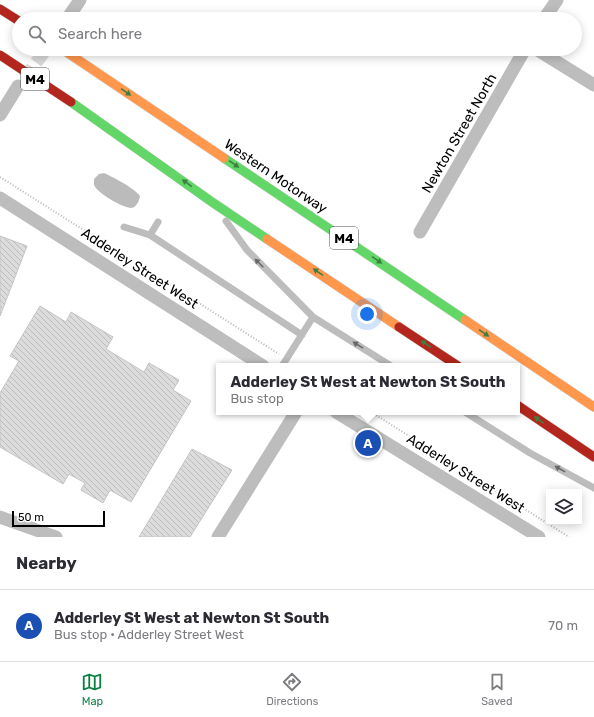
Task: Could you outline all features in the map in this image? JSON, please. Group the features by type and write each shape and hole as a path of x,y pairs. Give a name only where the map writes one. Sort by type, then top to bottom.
{"highway":[{"path":"0,9 12,17"},
{"name":"M4","path":"0,55 71,102 212,202 454,363"},
{"name":"Western Motorway","path":"73,56 594,407"},
{"path":"520,407 594,457"}],"street":[{"path":"72,12 80,0"},
{"path":"548,12 556,0"},
{"name":"Newton Street North","path":"420,232 522,56"},
{"path":"547,56 594,86"},
{"path":"0,115 18,86"},
{"name":"Adderley Street West","path":"0,198 258,363"},
{"path":"218,537 294,415"},
{"name":"Adderley Street West","path":"341,415 539,537"},
{"path":"0,516 56,537"}],"lane":[{"path":"212,202 247,250 313,317 386,363"},
{"path":"150,235 158,222"},
{"path":"124,227 150,235 302,336"},
{"path":"284,363 313,317"},
{"path":"470,415 530,453 594,488"}],"path":[{"path":"0,177 287,359"},
{"path":"377,415 570,537"}],"shaded area":[{"path":"104,173 123,183 140,196 136,205 131,208 122,206 105,196 96,188 94,185 94,179 99,174"}],"building":[{"path":"0,236 27,246 0,316"},
{"path":"40,306 66,322 71,312 113,337 106,349 144,372 149,363 179,380 173,390 191,401 131,502 110,490 103,503 81,490 85,483 69,474 63,484 0,447 0,393 19,361 10,356"},
{"path":"192,449 232,470 190,537 139,537"}],"tunnel":[{"path":"25,78 41,56"}],"traffic: fast":[{"path":"71,102 267,239"},
{"path":"224,158 465,320"}],"traffic: slow":[{"path":"72,56 224,158"},
{"path":"267,239 399,327"},
{"path":"465,320 594,407"}],"traffic: jam":[{"path":"0,9 12,17"},
{"path":"0,55 71,102"},
{"path":"399,327 453,363"},
{"path":"520,407 594,457"}],"place":[{"name":"Adderley St West at Newton St South","path":"368,443"}]}
